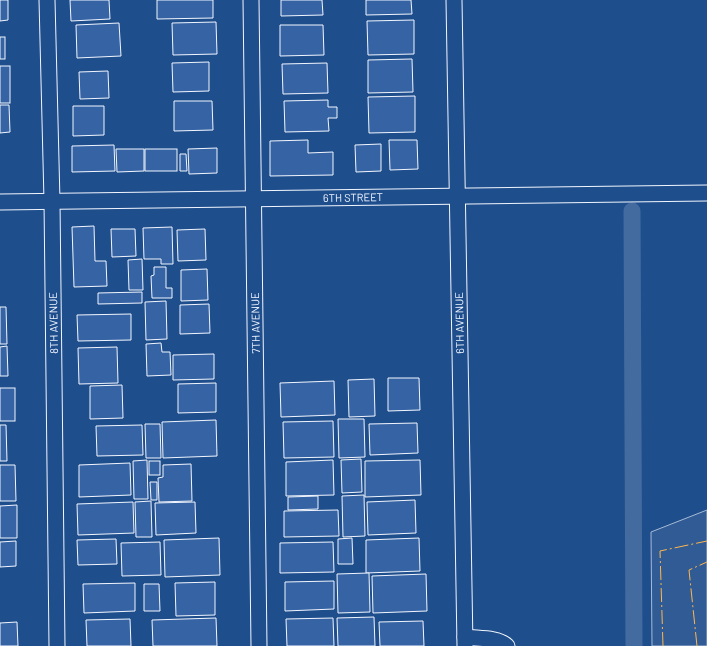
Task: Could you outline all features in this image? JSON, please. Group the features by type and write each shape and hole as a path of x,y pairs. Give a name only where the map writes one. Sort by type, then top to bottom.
{"street":[{"name":"8TH AVENUE","path":"47,0 52,201 57,646"},
{"name":"7TH AVENUE","path":"251,0 259,646"},
{"name":"6TH AVENUE","path":"454,0 465,642"},
{"name":"6TH STREET","path":"0,202 707,193"},
{"path":"465,642 495,640 507,646"}],"shaded area":[{"path":"707,510 707,646 652,646 651,532"}],"building":[{"path":"0,0 8,0 8,20 0,21"},
{"path":"70,0 109,0 110,19 71,21"},
{"path":"157,0 213,0 213,18 157,19"},
{"path":"281,0 322,0 323,15 281,16"},
{"path":"366,0 411,0 412,14 366,15"},
{"path":"414,20 414,54 368,55 367,21"},
{"path":"216,22 217,54 173,55 172,23"},
{"path":"119,23 121,56 77,58 76,25"},
{"path":"280,25 323,25 324,55 280,56"},
{"path":"0,37 5,37 5,59 0,59"},
{"path":"412,59 413,92 368,93 368,60"},
{"path":"209,62 209,91 173,92 172,63"},
{"path":"327,63 328,93 283,94 282,64"},
{"path":"0,66 10,66 10,103 0,103"},
{"path":"108,71 109,98 80,99 79,72"},
{"path":"415,96 415,132 369,133 368,97"},
{"path":"328,100 328,107 337,107 337,118 328,118 329,131 285,132 284,101"},
{"path":"174,101 212,101 213,130 174,131"},
{"path":"0,105 9,105 10,132 0,133"},
{"path":"73,106 104,106 104,135 73,136"},
{"path":"308,140 308,153 333,152 333,175 270,176 270,141"},
{"path":"389,140 417,140 418,169 390,170"},
{"path":"381,144 381,171 356,172 355,145"},
{"path":"114,145 115,171 72,172 72,146"},
{"path":"217,148 217,173 189,174 188,149"},
{"path":"116,149 144,149 144,171 117,172"},
{"path":"145,149 177,149 177,171 145,171"},
{"path":"180,154 186,154 187,171 180,171"},
{"path":"94,226 95,261 106,261 107,286 74,287 72,227"},
{"path":"172,227 173,264 161,264 161,259 144,259 143,228"},
{"path":"111,229 135,229 136,256 112,257"},
{"path":"205,229 206,260 178,261 177,230"},
{"path":"142,259 143,290 129,290 128,260"},
{"path":"154,267 166,267 166,288 172,288 172,298 152,298 151,276 154,275"},
{"path":"207,269 208,300 181,301 181,270"},
{"path":"142,292 142,303 98,304 98,293"},
{"path":"166,301 167,339 146,340 145,302"},
{"path":"209,304 210,333 180,334 180,305"},
{"path":"0,307 6,307 7,344 0,344"},
{"path":"131,314 131,340 78,341 77,315"},
{"path":"161,343 162,352 170,352 171,375 147,376 146,344"},
{"path":"7,346 8,376 0,376 0,347"},
{"path":"117,347 118,383 79,384 78,348"},
{"path":"214,354 214,379 173,380 173,355"},
{"path":"388,378 419,378 420,410 388,411"},
{"path":"374,379 375,416 349,417 348,380"},
{"path":"334,381 335,415 281,417 280,383"},
{"path":"216,383 216,412 178,413 178,384"},
{"path":"122,385 123,418 90,419 90,386"},
{"path":"0,388 15,388 15,421 0,421"},
{"path":"338,419 364,419 365,457 339,458"},
{"path":"216,420 217,456 163,458 162,422"},
{"path":"333,421 334,457 284,458 283,422"},
{"path":"417,423 418,453 370,455 369,424"},
{"path":"145,424 160,424 161,458 146,458"},
{"path":"0,425 6,425 7,461 0,461"},
{"path":"142,425 143,455 97,456 96,426"},
{"path":"361,459 362,492 342,493 341,460"},
{"path":"147,460 148,499 134,499 133,461"},
{"path":"333,460 334,495 286,496 286,462"},
{"path":"420,460 421,495 365,497 365,461"},
{"path":"149,461 160,461 160,475 149,475"},
{"path":"130,463 131,495 79,497 79,465"},
{"path":"191,464 192,501 159,502 158,478 163,477 163,465"},
{"path":"0,465 15,465 16,501 0,501"},
{"path":"150,482 157,482 157,500 151,500"},
{"path":"364,495 365,536 343,537 342,496"},
{"path":"318,496 318,509 288,510 288,497"},
{"path":"415,500 416,533 368,535 367,502"},
{"path":"151,501 152,537 136,537 135,502"},
{"path":"133,502 134,533 78,535 77,504"},
{"path":"195,502 196,533 156,535 155,503"},
{"path":"17,505 17,538 0,538 0,506"},
{"path":"338,510 339,536 284,537 284,511"},
{"path":"219,538 220,575 165,577 164,540"},
{"path":"352,538 353,564 338,564 338,539"},
{"path":"419,538 420,571 366,573 366,540"},
{"path":"116,539 117,564 78,565 77,540"},
{"path":"16,541 16,566 0,567 0,542"},
{"path":"160,542 161,575 122,576 121,543"},
{"path":"333,542 334,572 280,573 280,543"},
{"path":"369,573 370,612 338,613 337,574"},
{"path":"426,574 427,611 373,613 372,576"},
{"path":"334,581 334,609 285,611 285,582"},
{"path":"215,582 215,615 176,616 175,583"},
{"path":"135,583 135,611 84,613 83,584"},
{"path":"144,584 159,584 160,611 144,611"},
{"path":"374,617 375,646 338,646 337,618"},
{"path":"216,618 217,646 153,646 152,620"},
{"path":"333,618 334,646 287,646 286,619"},
{"path":"130,619 131,646 87,646 86,620"},
{"path":"423,621 424,646 380,646 379,622"},
{"path":"17,622 18,646 0,646 0,623"}],"waterway":[{"path":"632,211 634,646"}],"power":[{"path":"663,646 660,551 707,541"},
{"path":"697,646 689,570 707,562"}]}
